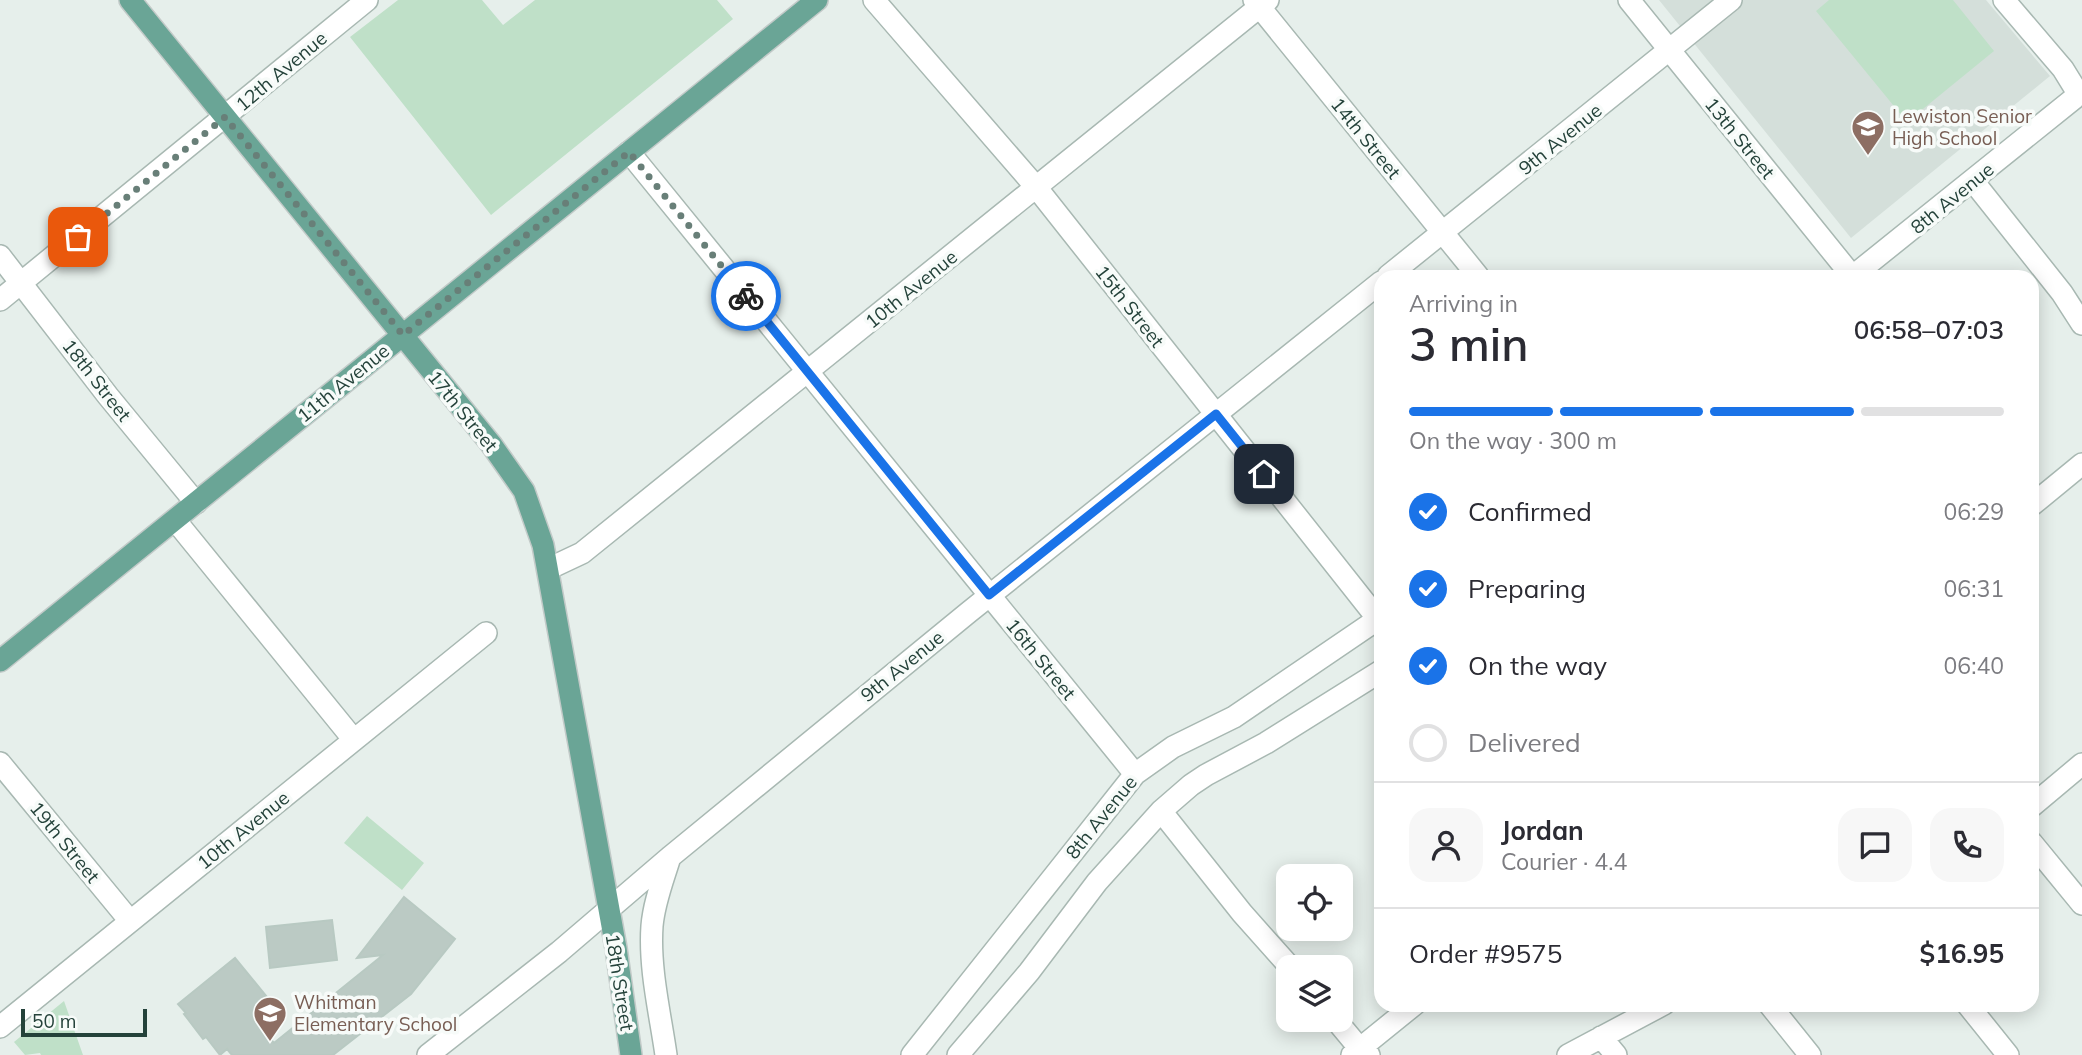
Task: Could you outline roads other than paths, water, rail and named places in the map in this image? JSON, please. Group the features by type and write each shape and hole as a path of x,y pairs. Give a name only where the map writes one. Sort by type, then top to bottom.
{"main road":[{"name":"17th Street","path":"131,0 491,444 524,491 543,545 548,569 607,910"},
{"name":"11th Avenue","path":"0,661 817,0"},
{"name":"18th Street","path":"607,910 616,948 631,1055"}],"street":[{"name":"12th Avenue","path":"0,300 367,0"},
{"name":"15th Street","path":"874,0 1036,187 1374,611"},
{"name":"13th Street","path":"1629,0 1848,270"},
{"name":"9th Avenue","path":"1396,270 1731,0"},
{"path":"2004,0 2080,93"},
{"name":"10th Avenue","path":"548,569 582,553 1261,2"},
{"name":"14th Street","path":"1261,2 1473,270"},
{"name":"8th Avenue","path":"1861,270 2080,93"},
{"name":"16th Street","path":"629,152 1135,774"},
{"path":"1973,181 2063,293 2082,324"},
{"name":"18th Street","path":"0,256 108,396 196,503"},
{"name":"9th Avenue","path":"428,1055 559,952 670,857 989,595 1374,288"},
{"path":"2039,499 2082,464"},
{"path":"175,520 354,740"},
{"name":"8th Avenue","path":"912,1055 1135,774 1173,747 1234,718 1374,622"},
{"name":"10th Avenue","path":"0,1027 486,633"},
{"name":"8th Avenue","path":"958,1055 1029,972 1097,882 1161,811 1206,775 1266,743 1374,675"},
{"name":"19th Street","path":"0,763 130,921"},
{"path":"2039,798 2082,764"},
{"path":"1161,811 1242,913 1279,955"},
{"path":"2039,852 2082,904"},
{"path":"666,1055 652,956 652,926 670,857"},
{"path":"1345,1032 1360,1053 1406,1012"},
{"path":"1568,1055 1649,1012"},
{"path":"1775,1012 1810,1055"},
{"path":"1973,1012 2008,1055"},
{"path":"1601,1037 1616,1055"}],"place":[{"name":"Lewiston Senior High School","path":"1868,157"},
{"name":"Whitman Elementary School","path":"270,1043"}]}
